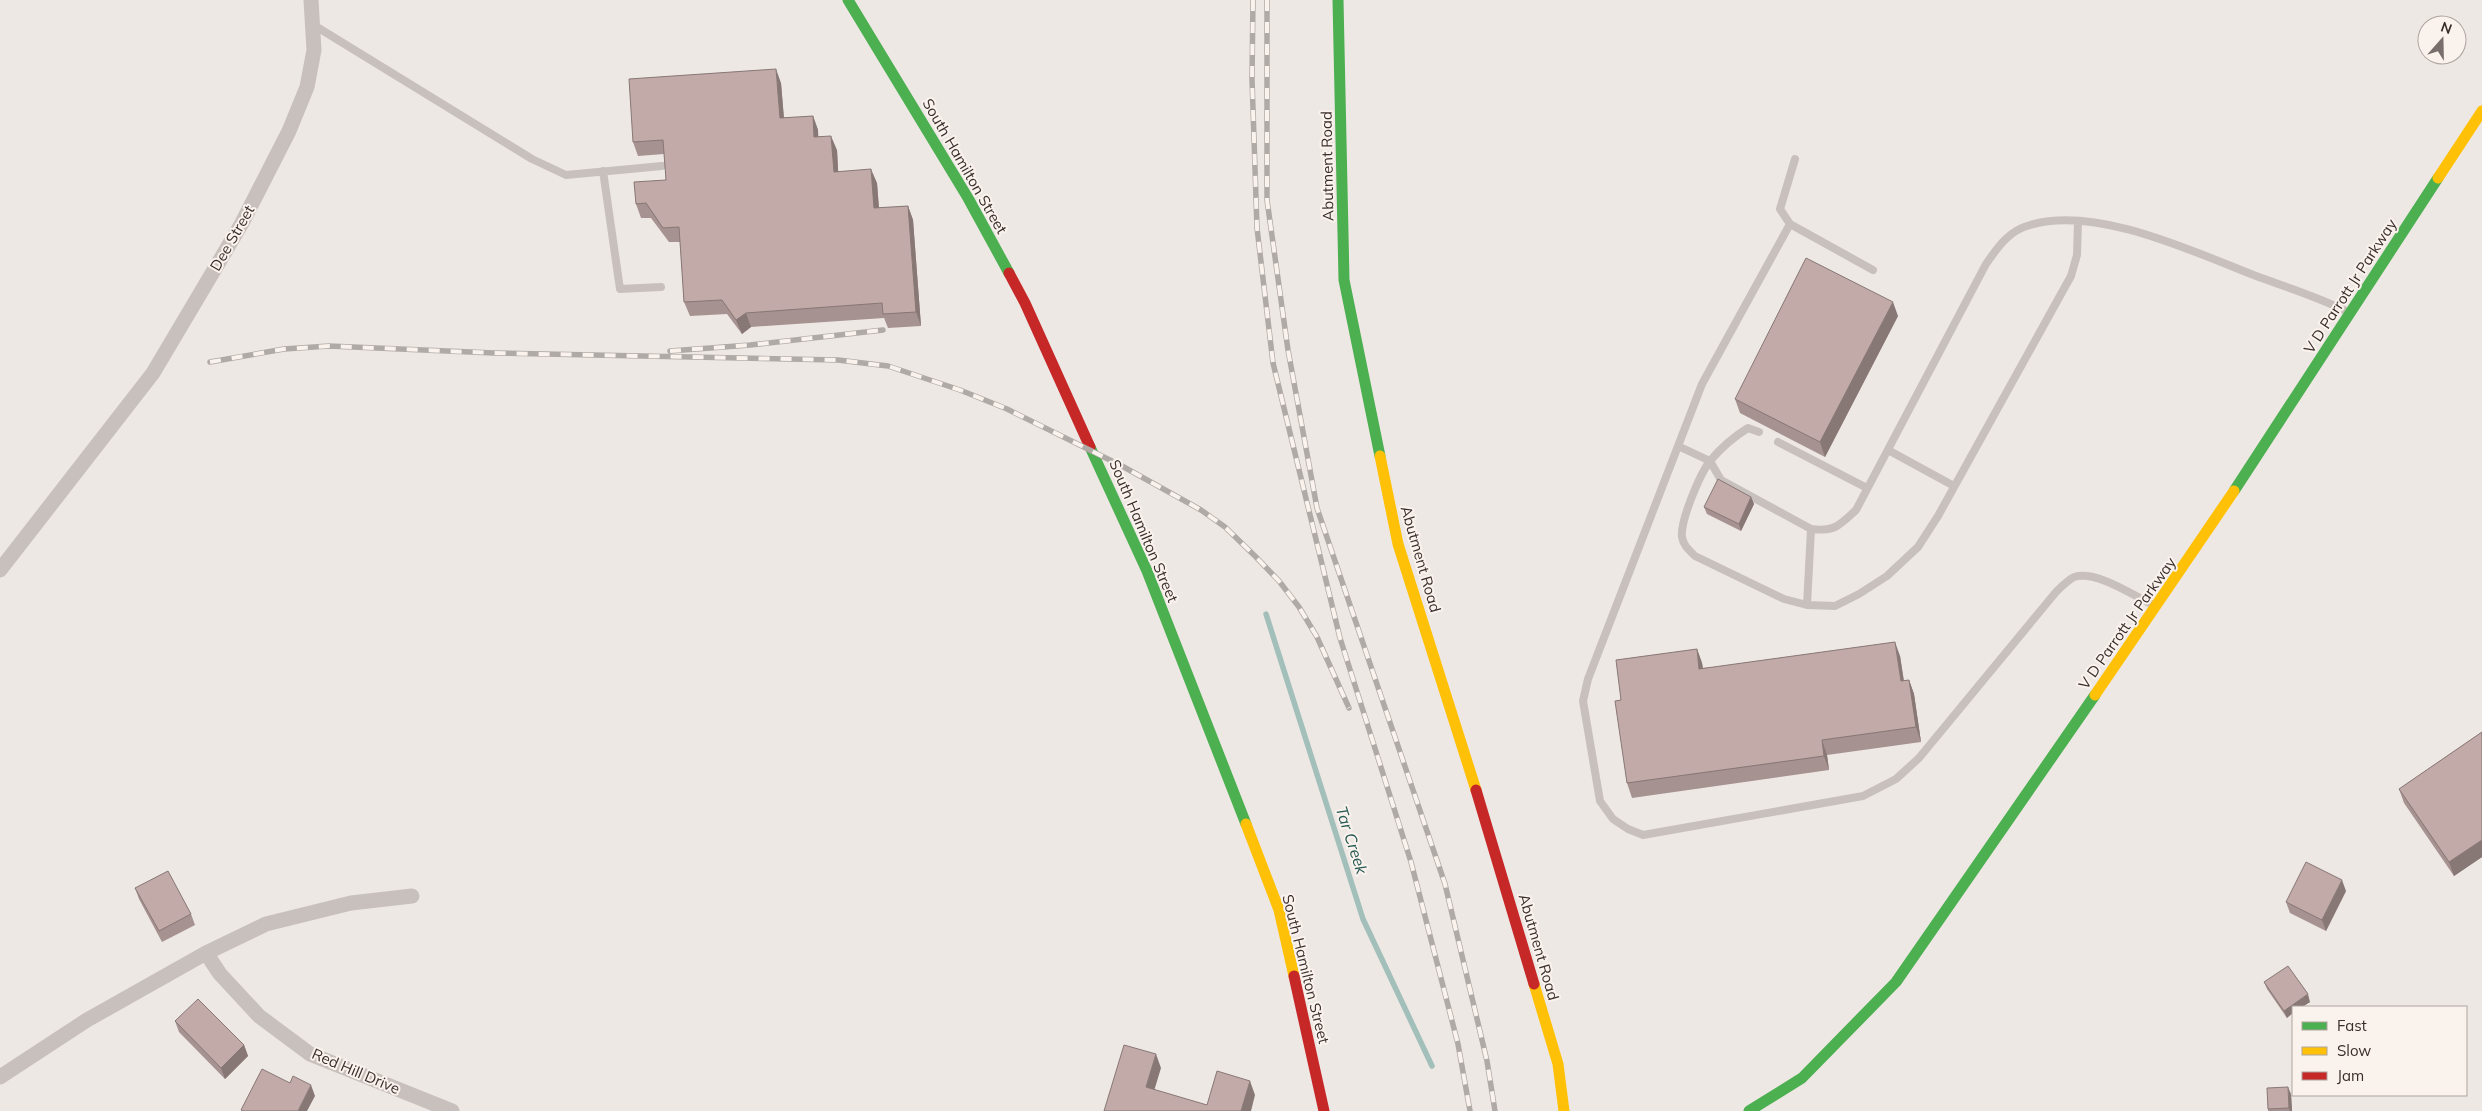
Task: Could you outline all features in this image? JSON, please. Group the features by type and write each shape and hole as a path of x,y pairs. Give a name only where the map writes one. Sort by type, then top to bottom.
{"street":[{"name":"Dee Street","path":"2,562 92,453 153,373 255,198 289,131 307,87 314,50 311,0"},
{"name":"South Hamilton Street","path":"848,0 968,198 1025,303 1147,571 1279,910 1324,1111"},
{"name":"Abutment Road","path":"1338,0 1344,280 1398,544 1478,795 1558,1064 1564,1111"},
{"name":"V D Parrott Jr Parkway","path":"1749,1111 1802,1078 1896,982 2156,606 2482,112"},
{"path":"0,1077 87,1020 206,953 266,924 351,903 412,896"},
{"name":"Red Hill Drive","path":"206,953 220,974 259,1016 310,1054 452,1111"}],"lane":[{"path":"312,24 532,159 566,175 662,166"},
{"path":"1796,160 1780,210 1790,224 1873,270"},
{"path":"603,171 620,289 661,287"},
{"path":"1678,446 1710,461 1720,480 1811,529 1825,531 1837,527 1856,510 1986,264 2012,232 2029,225 2052,220 2078,221 2138,232 2350,313"},
{"path":"1759,432 1748,428 1710,461 1699,480 1685,518 1682,534 1688,549 1695,556 1784,599 1806,605 1835,606 1859,594 1887,576 1918,547 2071,276 2077,255 2078,221"},
{"path":"1790,224 1702,384 1601,641 1588,679 1583,701 1600,801 1614,819 1628,829 1643,834 1863,796 1896,779 1919,758 2056,592 2072,578 2084,575 2100,578 2156,606"},
{"path":"1778,442 1868,488"},
{"path":"1888,450 1954,486"},
{"path":"1806,605 1811,529"}],"building":[{"path":"776,69 780,118 813,116 814,137 831,136 834,172 871,169 874,208 908,206 916,312 883,314 882,303 746,313 736,320 722,300 684,302 679,227 663,228 646,203 636,204 634,182 666,180 663,140 633,142 629,79"},
{"path":"1806,258 1893,302 1820,442 1735,399"},
{"path":"1718,479 1751,497 1739,524 1704,507"},
{"path":"1895,642 1901,681 1909,680 1916,727 1822,740 1824,756 1627,783 1615,701 1621,700 1616,660 1697,649 1699,669"},
{"path":"2482,732 2482,840 2449,862 2399,789"},
{"path":"2306,862 2342,880 2322,920 2286,902"},
{"path":"168,871 191,914 159,931 135,888"},
{"path":"2288,966 2308,994 2284,1011 2264,982"},
{"path":"198,999 244,1045 221,1068 175,1021"},
{"path":"1124,1045 1156,1054 1146,1087 1207,1105 1217,1071 1250,1081 1241,1111 1104,1111"},
{"path":"262,1069 290,1083 293,1076 311,1085 298,1111 241,1110"},
{"path":"2288,1087 2289,1108 2268,1109 2267,1088"}],"waterway":[{"name":"Tar Creek","path":"1266,614 1363,919 1432,1066"}],"railway":[{"path":"1253,0 1252,79 1257,228 1273,363 1340,638 1411,862 1458,1044 1470,1111"},
{"path":"1267,0 1267,200 1288,350 1317,508 1445,884 1487,1061 1495,1111"},
{"path":"670,351 750,345 883,330"},
{"path":"210,362 284,349 329,346 494,353 838,360 888,366 960,390 1007,409 1122,466 1201,510 1225,527 1279,581 1299,607 1317,637 1349,708"}],"traffic: fast":[{"path":"848,0 968,198 1009,273"},
{"path":"1338,0 1344,280 1380,456"},
{"path":"2234,491 2438,178"},
{"path":"1090,447 1147,571 1246,824"},
{"path":"1749,1111 1802,1078 1896,982 2095,695"}],"traffic: slow":[{"path":"2438,178 2482,111"},
{"path":"1380,456 1398,544 1476,790"},
{"path":"2095,695 2234,491"},
{"path":"1246,824 1279,910 1294,976"},
{"path":"1534,984 1558,1064 1564,1111"}],"traffic: jam":[{"path":"1009,273 1025,303 1090,447"},
{"path":"1476,790 1534,984"},
{"path":"1294,976 1324,1111"}]}
